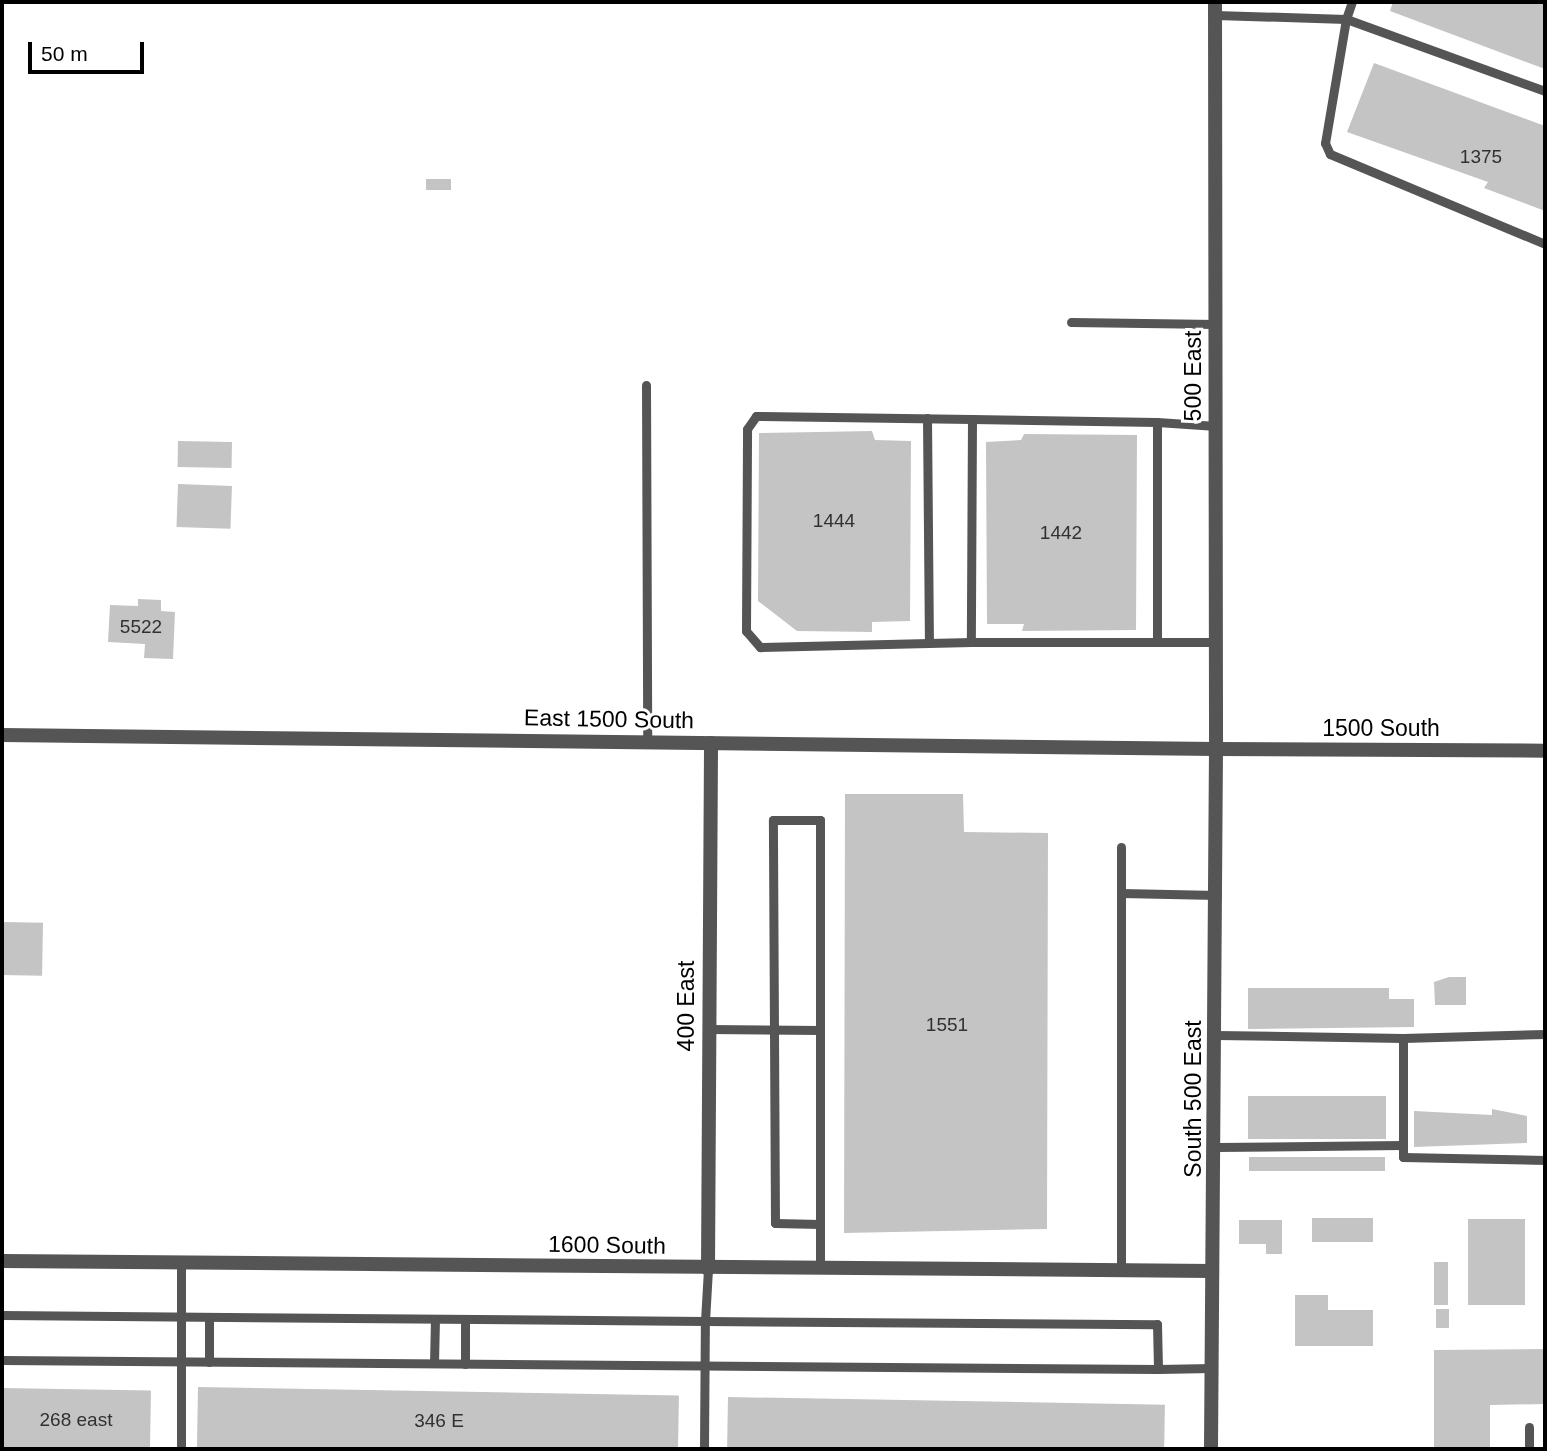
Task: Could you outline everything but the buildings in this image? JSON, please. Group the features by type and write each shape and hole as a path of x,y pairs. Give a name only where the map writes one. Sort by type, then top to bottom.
{"street":[{"name":"500 East","path":"1215,8 1216,749"},
{"name":"East 1500 South","path":"2,735 1216,749"},
{"name":"400 East","path":"708,1269 711,743"},
{"name":"1500 South","path":"1216,749 1545,751"},
{"name":"South 500 East","path":"1211,1449 1212,1271 1217,1147 1216,749"},
{"name":"1600 South","path":"2,1261 708,1269 1212,1271"}],"lane":[{"path":"1352,2 1346,19 1326,129 1330,154 1545,244"},
{"path":"1215,8 1346,19 1545,91"},
{"path":"1071,322 1216,324"},
{"path":"646,386 647,742"},
{"path":"1216,426 1157,422 756,416 747,429 746,631 760,647 971,642 1216,642"},
{"path":"927,418 929,643"},
{"path":"971,642 972,419"},
{"path":"1157,422 1157,642"},
{"path":"820,1224 775,1223 773,820 820,820 820,1030 820,1224 820,1269"},
{"path":"1121,847 1121,1270"},
{"path":"1121,893 1217,895"},
{"path":"708,1029 820,1030"},
{"path":"1216,1035 1403,1038 1545,1034"},
{"path":"1403,1038 1403,1145 1410,1162 1545,1160"},
{"path":"1217,1147 1403,1145"},
{"path":"181,1263 181,1449"},
{"path":"704,1449 708,1269"},
{"path":"2,1315 1157,1324 1158,1369"},
{"path":"209,1317 209,1362"},
{"path":"434,1363 435,1319"},
{"path":"465,1319 465,1364"},
{"path":"2,1360 1212,1368"},
{"path":"1529,1427 1529,1449"}]}
